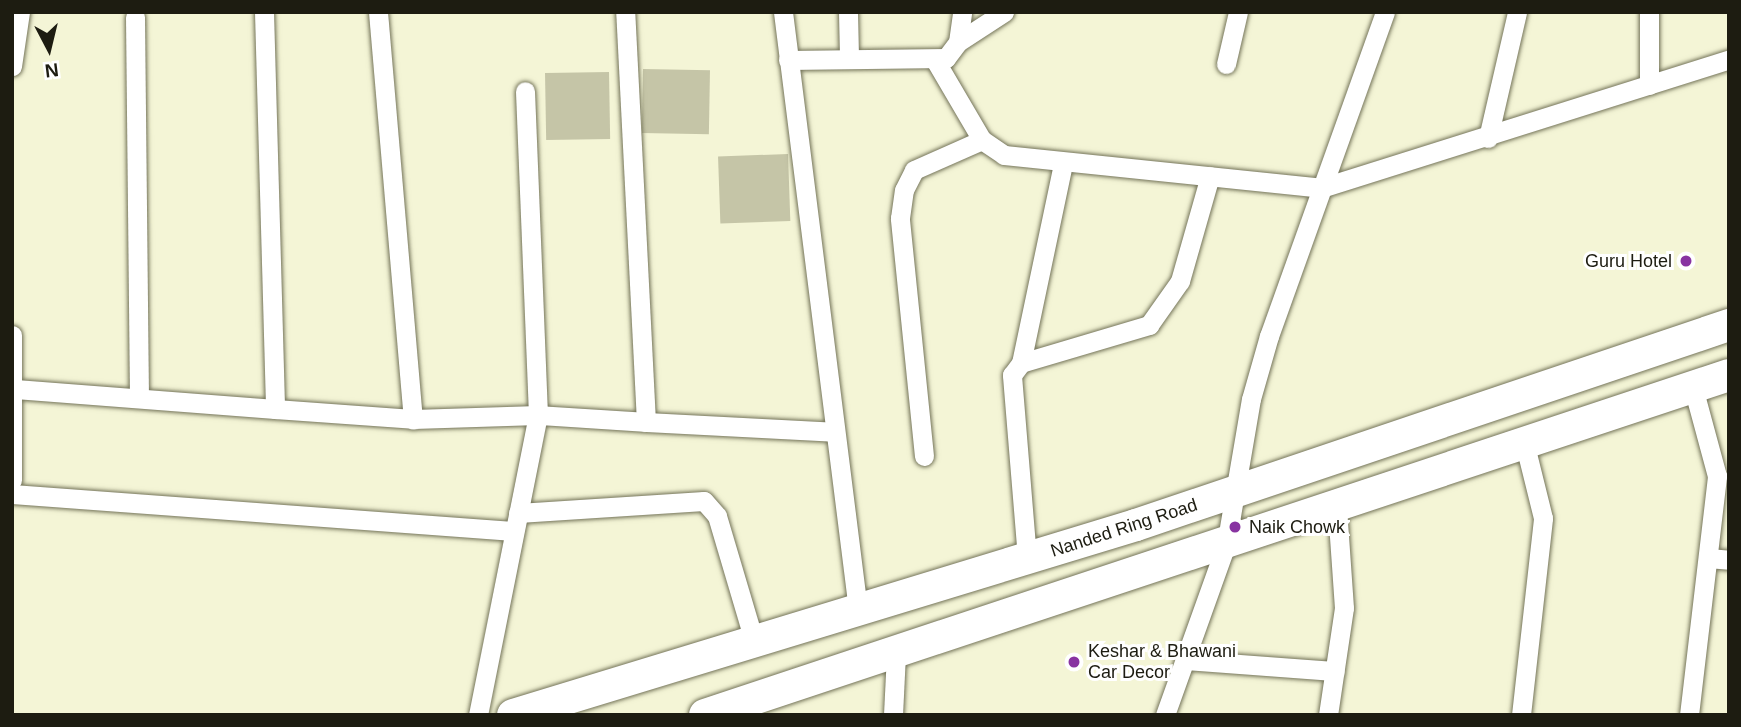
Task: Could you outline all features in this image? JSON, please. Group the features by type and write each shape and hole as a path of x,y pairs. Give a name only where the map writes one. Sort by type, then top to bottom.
{"highway":[{"name":"Nanded Ring Road","path":"513,715 1234,492 1729,325"},
{"path":"705,715 1337,509 1729,375"}],"street":[{"path":"12,66 20,12"},
{"path":"264,12 275,409"},
{"path":"378,12 413,419"},
{"path":"625,12 646,422"},
{"path":"783,12 858,610"},
{"path":"848,12 849,56"},
{"path":"788,60 849,56 935,60 954,52 962,12"},
{"path":"958,42 1004,12"},
{"path":"1226,64 1238,12"},
{"path":"1165,715 1226,545 1251,400 1321,188 1385,12"},
{"path":"1488,138 1517,12"},
{"path":"1649,12 1649,85"},
{"path":"135,17 139,398"},
{"path":"935,60 982,140 1003,155 1063,164 1321,188 1488,138 1729,60"},
{"path":"478,715 537,415 525,91"},
{"path":"924,456 900,218 904,190 914,170 982,140"},
{"path":"1027,558 1010,395 1021,363 1063,164"},
{"path":"1021,363 1149,325 1180,281 1210,176"},
{"path":"12,335 15,389 12,480"},
{"path":"1689,715 1717,476 1693,387"},
{"path":"15,389 413,419 537,415 834,432"},
{"path":"1521,715 1543,518 1525,445"},
{"path":"12,494 516,522 704,501 717,516 754,641"},
{"path":"1328,715 1344,608 1337,509"},
{"path":"1707,558 1729,561"},
{"path":"893,715 896,653"},
{"path":"1185,660 1335,671"}],"building":[{"path":"643,69 710,70 709,134 642,133"},
{"path":"609,72 610,139 546,140 545,73"},
{"path":"788,154 790,221 720,223 718,156"}],"place":[{"name":"Guru Hotel","path":"1686,261"},
{"name":"Naik Chowk","path":"1235,527"},
{"name":"Keshar & Bhawani Car Decor","path":"1074,662"}]}
